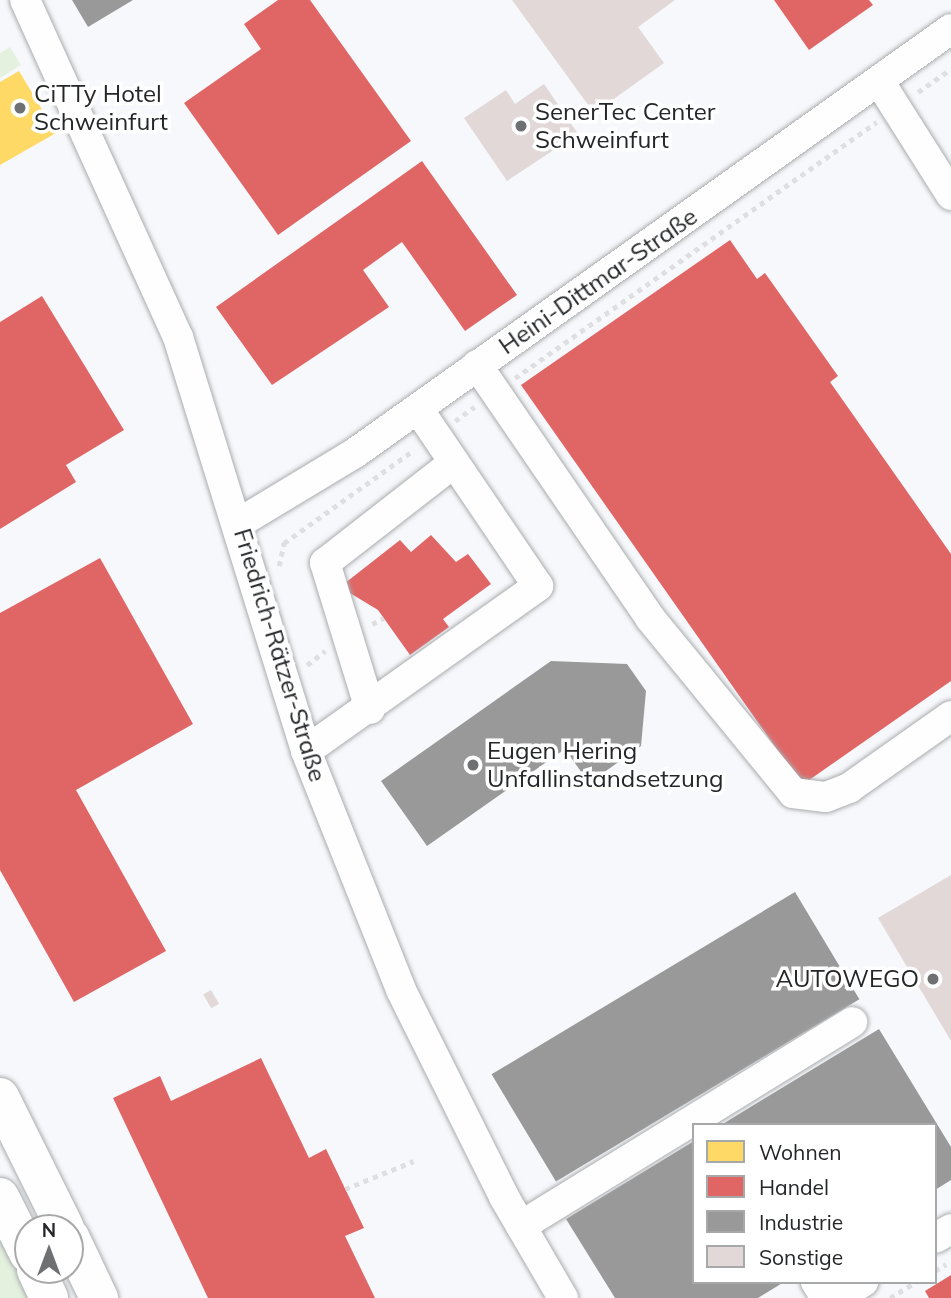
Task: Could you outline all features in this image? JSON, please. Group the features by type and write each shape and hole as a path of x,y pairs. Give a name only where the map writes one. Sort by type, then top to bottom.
{"highway":[{"path":"0,1097 58,1214"},
{"path":"0,1197 14,1225"},
{"path":"84,1266 99,1298"}],"street":[{"name":"Friedrich-Rätzer-Straße","path":"25,0 96,145 178,337 239,523 306,751 401,990 521,1226 563,1298"},
{"name":"Heini-Dittmar-Straße","path":"239,523 295,494 418,409 951,29"},
{"path":"879,81 951,195"},
{"path":"477,365 650,618 793,793 826,797 849,788 951,716"},
{"path":"306,751 370,709 538,586 452,464 418,409"},
{"path":"370,709 325,563 452,464"},
{"path":"521,1226 852,1022"},
{"path":"837,1298 860,1284"}],"path":[{"path":"345,1189 414,1161"},
{"path":"890,1298 913,1284"}],"green space":[{"path":"10,47 21,65 0,78 0,53"},
{"path":"0,1236 14,1264 14,1284 24,1284 31,1298 0,1298"}],"building: Wohnen":[{"name":"CiTTy Hotel Schweinfurt","path":"19,71 56,133 0,165 0,82"}],"building: Handel":[{"path":"278,0 310,0 411,141 278,235 184,103 261,49 244,24"},
{"path":"774,0 869,0 873,5 809,50"},
{"path":"422,161 517,295 465,331 402,242 363,270 389,307 272,385 216,307"},
{"path":"730,240 757,279 765,273 838,376 830,382 951,554 951,681 802,785 521,385"},
{"path":"42,296 124,430 66,465 76,482 0,529 0,322"},
{"path":"431,535 456,562 468,554 491,584 443,619 449,627 410,655 378,610 340,587 400,540 411,552"},
{"path":"100,558 193,724 76,790 166,951 74,1002 0,870 0,613"},
{"path":"261,1058 309,1158 326,1149 364,1228 345,1236 375,1298 208,1298 113,1098 160,1076 171,1101"},
{"path":"951,1275 951,1298 929,1298 925,1291"}],"building: Industrie":[{"path":"72,0 133,0 88,27"},
{"name":"Eugen Hering Unfallinstandsetzung","path":"551,661 627,664 646,691 641,746 589,783 565,749 427,846 381,781"},
{"path":"795,892 859,999 556,1181 492,1074"},
{"path":"879,1029 936,1123 724,1123"},
{"path":"937,1124 951,1147 951,1180 937,1189"},
{"path":"692,1142 692,1284 781,1284 758,1298 615,1298 566,1219"}],"building: Sonstige":[{"path":"512,0 675,0 638,27 664,63 594,113"},
{"name":"SenerTec Center Schweinfurt","path":"544,84 578,134 507,181 464,118 506,90 515,104"},
{"name":"AUTOWEGO","path":"951,875 951,1041 878,918"},
{"path":"211,990 219,1004 211,1008 203,994"}],"place":[{"name":"CiTTy Hotel Schweinfurt","path":"20,108"},
{"name":"SenerTec Center Schweinfurt","path":"521,126"},
{"name":"Eugen Hering Unfallinstandsetzung","path":"473,765"},
{"name":"AUTOWEGO","path":"933,979"}]}
